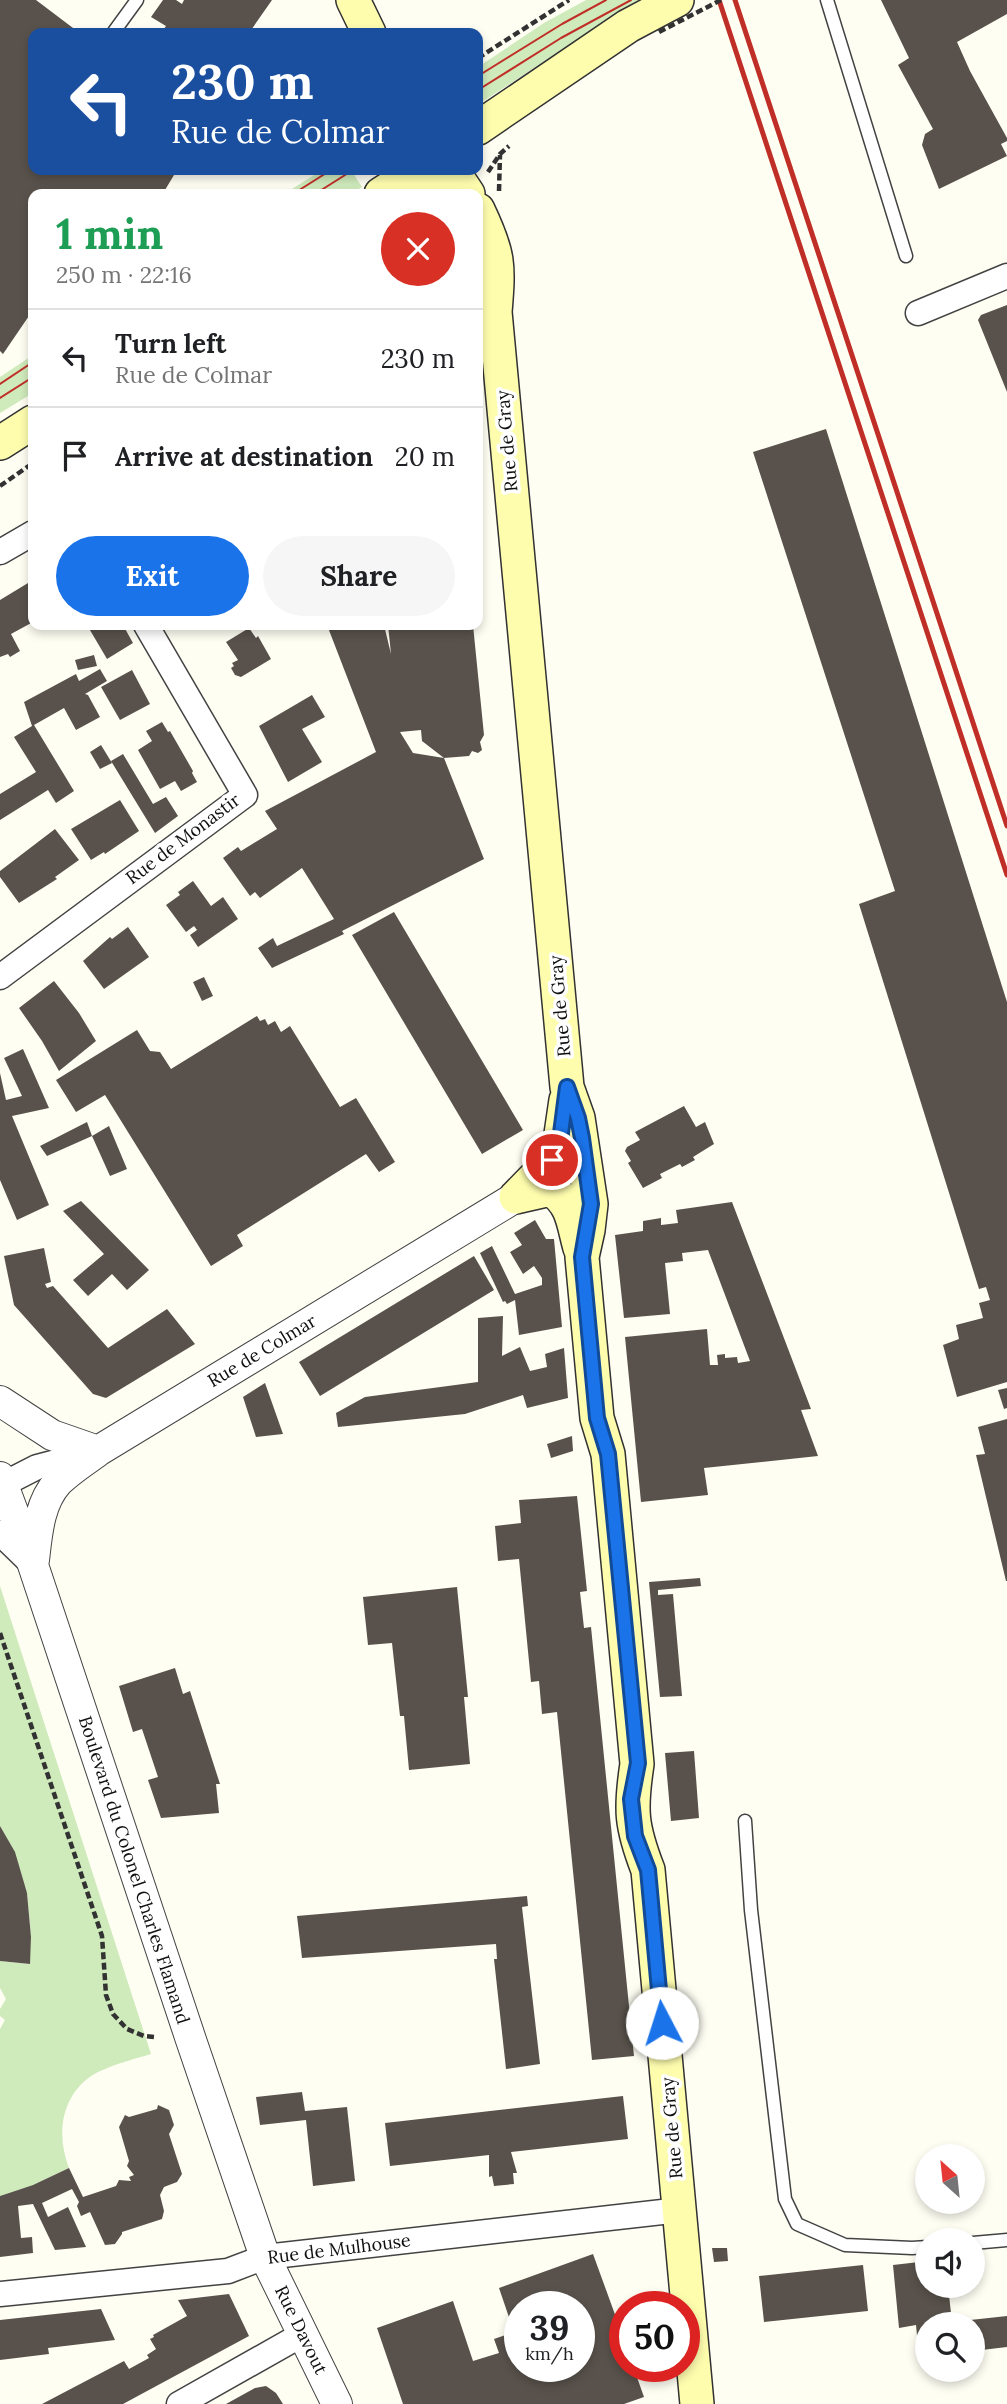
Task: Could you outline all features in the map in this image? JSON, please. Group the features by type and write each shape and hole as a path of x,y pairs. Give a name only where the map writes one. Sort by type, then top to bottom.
{"main road":[{"path":"351,0 354,28"},
{"path":"351,0 366,28"},
{"path":"483,125 617,33 664,14"},
{"path":"389,189 412,175"},
{"name":"Rue de Gray","path":"483,221 494,245 498,266 495,312 567,1087 578,1118 591,1204 582,1257 597,1418 608,1454 638,1763 631,1799 635,1836 648,1870 697,2404"},
{"name":"Rue de Gray","path":"483,277 495,312"},
{"path":"0,443 28,427"},
{"name":"Rue de Colmar","path":"516,1197 552,1160 560,1141 567,1087"},
{"name":"Rue de Colmar","path":"516,1197 551,1189 559,1194 569,1205 582,1257"}],"street":[{"path":"918,313 1007,276"},
{"path":"0,552 28,536"},
{"name":"Rue de Monastir","path":"0,977 245,795 149,630"},
{"name":"Rue de Colmar","path":"1,1482 37,1467 98,1451 516,1197"},
{"path":"0,1401 51,1435 98,1451"},
{"path":"33,1565 37,1528 57,1483 98,1451"},
{"name":"Boulevard du Colonel Charles Flamand","path":"1,1482 33,1565 265,2257"},
{"path":"0,1533 33,1565"},
{"name":"Rue de Mulhouse","path":"0,2294 228,2271 265,2257 680,2210"},
{"name":"Rue Davout","path":"265,2257 337,2404"},
{"path":"179,2404 303,2334"}],"lane":[{"path":"117,28 137,0"},
{"path":"827,0 906,256"},
{"path":"745,1821 751,1910 785,2199 797,2224 845,2245 915,2248"},
{"path":"985,2242 1007,2240"}],"path":[{"path":"483,55 569,0"},
{"path":"664,14 721,0"},
{"path":"0,486 28,466"},
{"path":"0,1633 102,1936 106,1995 113,2014 127,2029 154,2037"}],"green space":[{"path":"586,0 641,0 643,5 569,45 483,101 483,64 544,23"},
{"path":"314,175 354,175 362,187 359,189 292,189"},
{"path":"28,358 28,396 0,413 0,377"},
{"path":"0,1586 151,2054 98,2072 76,2090 69,2101 63,2127 69,2168 33,2185 0,2196 0,2029 5,2020 0,2016 0,2009 6,1999 0,1988 0,1961 29,1964 31,1937 27,1893 0,1826"}],"building":[{"path":"0,0 36,0 73,28 28,28 28,175 174,175 166,189 28,189 28,317 3,354 0,351"},
{"path":"163,0 176,0 182,4 184,0 272,0 252,28 165,28 166,26 151,17"},
{"path":"881,0 1007,0 1007,14 957,42 1007,138 1007,141 1001,144 1007,156 939,189 922,145 925,134 933,129 898,65 909,58"},
{"path":"1007,305 1007,392 978,320 981,315"},
{"path":"826,429 1007,1002 1007,1382 957,1397 943,1345 959,1339 956,1325 983,1318 979,1303 990,1300 986,1287 979,1289 859,904 895,891 753,452"},
{"path":"28,583 28,625 11,634 20,651 10,657 8,654 0,657 0,600"},
{"path":"90,630 126,630 133,643 107,659"},
{"path":"250,630 256,638 258,636 271,659 241,677 235,675 231,668 234,666 232,663 238,660 226,642"},
{"path":"329,630 385,630 391,654 389,630 474,630 484,735 480,742 482,750 478,753 472,751 469,756 444,758 484,859 342,931 344,934 272,968 258,948 273,938 277,946 334,919 302,868 260,898 255,892 250,896 223,858 238,847 241,851 277,829 265,811 376,752","holes":["421,730 422,741 444,758 413,753 400,732"]},
{"path":"94,655 97,666 78,670 75,660"},
{"path":"100,669 107,681 85,694 100,717 76,730 64,708 34,725 74,791 56,803 48,790 0,820 0,794 36,772 14,737 32,726 24,702 76,674 79,681"},
{"path":"132,670 150,704 120,720 101,687"},
{"path":"312,695 325,717 302,729 322,762 288,782 259,726"},
{"path":"162,722 168,732 170,731 197,782 181,791 175,781 160,789 138,750 152,741 146,731"},
{"path":"101,745 112,763 100,769 90,752"},
{"path":"123,754 153,804 166,797 178,816 155,833 111,761"},
{"path":"120,800 139,831 105,854 104,852 91,860 71,829"},
{"path":"55,829 79,860 55,877 57,879 19,903 0,877 0,871"},
{"path":"193,881 211,906 223,897 238,919 198,947 190,935 197,930 194,926 186,932 166,905"},
{"path":"394,912 523,1130 482,1154 352,935"},
{"path":"128,927 149,957 104,989 83,961 110,937 112,939"},
{"path":"204,977 213,996 202,1001 193,982"},
{"path":"54,981 79,1013 96,1041 59,1071 19,1008"},
{"path":"257,1016 260,1021 265,1019 268,1025 275,1021 281,1032 290,1026 340,1107 356,1098 395,1162 379,1172 366,1154 237,1235 243,1246 211,1266 105,1095 76,1112 56,1080 137,1030 150,1051 160,1052 171,1069"},
{"path":"23,1049 49,1108 12,1116 49,1205 17,1220 0,1180 0,1073 6,1100 22,1096 4,1058"},
{"path":"684,1106 696,1127 705,1122 714,1144 693,1157 695,1160 660,1174 662,1178 643,1188 628,1163 631,1161 625,1151 627,1147 640,1140 635,1132"},
{"path":"87,1122 92,1136 47,1156 40,1146"},
{"path":"109,1126 127,1169 110,1176 92,1136"},
{"path":"81,1201 149,1270 127,1290 112,1274 88,1296 73,1280 104,1254 63,1211"},
{"path":"732,1202 811,1409 801,1410 818,1456 704,1468 708,1495 641,1502 625,1337 707,1329 710,1365 718,1365 717,1355 725,1354 725,1358 737,1357 738,1363 750,1361 708,1250 682,1253 683,1261 665,1263 670,1314 624,1318 615,1235 643,1231 643,1221 661,1218 661,1225 678,1223 676,1210"},
{"path":"535,1220 546,1239 554,1239 562,1327 519,1335 515,1300 507,1304 503,1302 480,1253 492,1246 515,1294 542,1285 542,1278 534,1266 523,1274 510,1252 522,1245 514,1233"},
{"path":"44,1248 51,1282 45,1284 47,1288 53,1286 108,1348 167,1309 195,1344 106,1398 93,1394 14,1305 4,1256"},
{"path":"474,1256 494,1290 320,1396 299,1362"},
{"path":"503,1316 502,1356 520,1347 530,1371 547,1367 545,1354 564,1348 568,1398 527,1408 523,1395 465,1414 338,1427 336,1413 365,1397 478,1382 478,1318"},
{"path":"265,1383 283,1434 256,1437 243,1397"},
{"path":"1007,1388 1007,1408 1004,1409 998,1390"},
{"path":"1007,1419 1006,1581 976,1455 985,1454 978,1427"},
{"path":"572,1436 573,1451 551,1458 547,1444"},
{"path":"577,1496 587,1591 580,1592 584,1628 591,1627 634,2056 592,2060 557,1712 542,1714 539,1681 531,1682 519,1559 498,1561 495,1526 521,1523 519,1500"},
{"path":"700,1578 701,1586 658,1590 658,1595 673,1594 682,1696 660,1697 649,1582"},
{"path":"457,1587 468,1697 464,1697 470,1764 409,1770 404,1716 400,1716 392,1643 368,1645 363,1597"},
{"path":"175,1668 183,1694 190,1691 220,1784 216,1784 219,1813 161,1818 148,1780 158,1777 142,1729 133,1732 119,1686"},
{"path":"694,1751 699,1818 671,1821 665,1753"},
{"path":"0,1826 15,1852 27,1893 31,1937 30,1964 0,1961"},
{"path":"527,1896 528,1906 522,1907 540,2064 506,2069 494,1959 497,1959 496,1944 302,1958 297,1916"},
{"path":"302,2092 305,2111 347,2107 355,2181 313,2186 306,2120 260,2125 256,2097"},
{"path":"623,2096 628,2139 511,2152 517,2173 513,2173 514,2184 494,2186 492,2176 489,2177 489,2155 390,2166 385,2123"},
{"path":"158,2105 169,2110 174,2125 169,2134 182,2174 177,2182 164,2187 160,2195 164,2211 162,2219 122,2232 115,2244 105,2245 90,2212 81,2216 77,2206 79,2202 72,2189 42,2203 48,2217 68,2207 86,2247 55,2250 33,2204 18,2206 21,2238 32,2237 33,2253 0,2257 0,2196 33,2185 69,2168 83,2197 116,2186 119,2180 131,2181 129,2177 134,2175 127,2166 129,2161 119,2127 125,2115 129,2117 157,2109"},
{"path":"712,2248 727,2248 728,2261 714,2262"},
{"path":"593,2254 609,2298 609,2382 639,2382 644,2397 624,2404 403,2404 377,2328 453,2301 473,2361 499,2353 494,2339 504,2336 504,2382 595,2382 595,2291 504,2291 504,2303 499,2288"},
{"path":"915,2262 915,2298 949,2298 951,2312 915,2312 915,2325 899,2328 893,2265"},
{"path":"863,2265 868,2311 764,2322 759,2276"},
{"path":"229,2294 249,2336 123,2404 42,2404 124,2361 129,2369 149,2358 147,2355 156,2349 150,2339 153,2335 187,2316 178,2300"},
{"path":"101,2309 115,2340 48,2348 49,2354 0,2360 0,2320"},
{"path":"1007,2316 1007,2347 985,2350 985,2318"},
{"path":"266,2386 276,2393 283,2404 226,2404 255,2388"}],"tram line":[{"path":"483,73 606,0"},
{"path":"483,87 561,38 631,0"},
{"path":"301,189 323,175"},
{"path":"323,189 345,175"},
{"path":"0,384 28,365"},
{"path":"0,398 28,380"}],"railway":[{"path":"719,0 1007,875"},
{"path":"735,0 1007,826"}],"route":[{"path":"552,1160 560,1141 567,1087 578,1118 591,1204 582,1257 584,1284 597,1418 608,1454 638,1763 631,1799 635,1836 648,1870 662,2023"}]}
